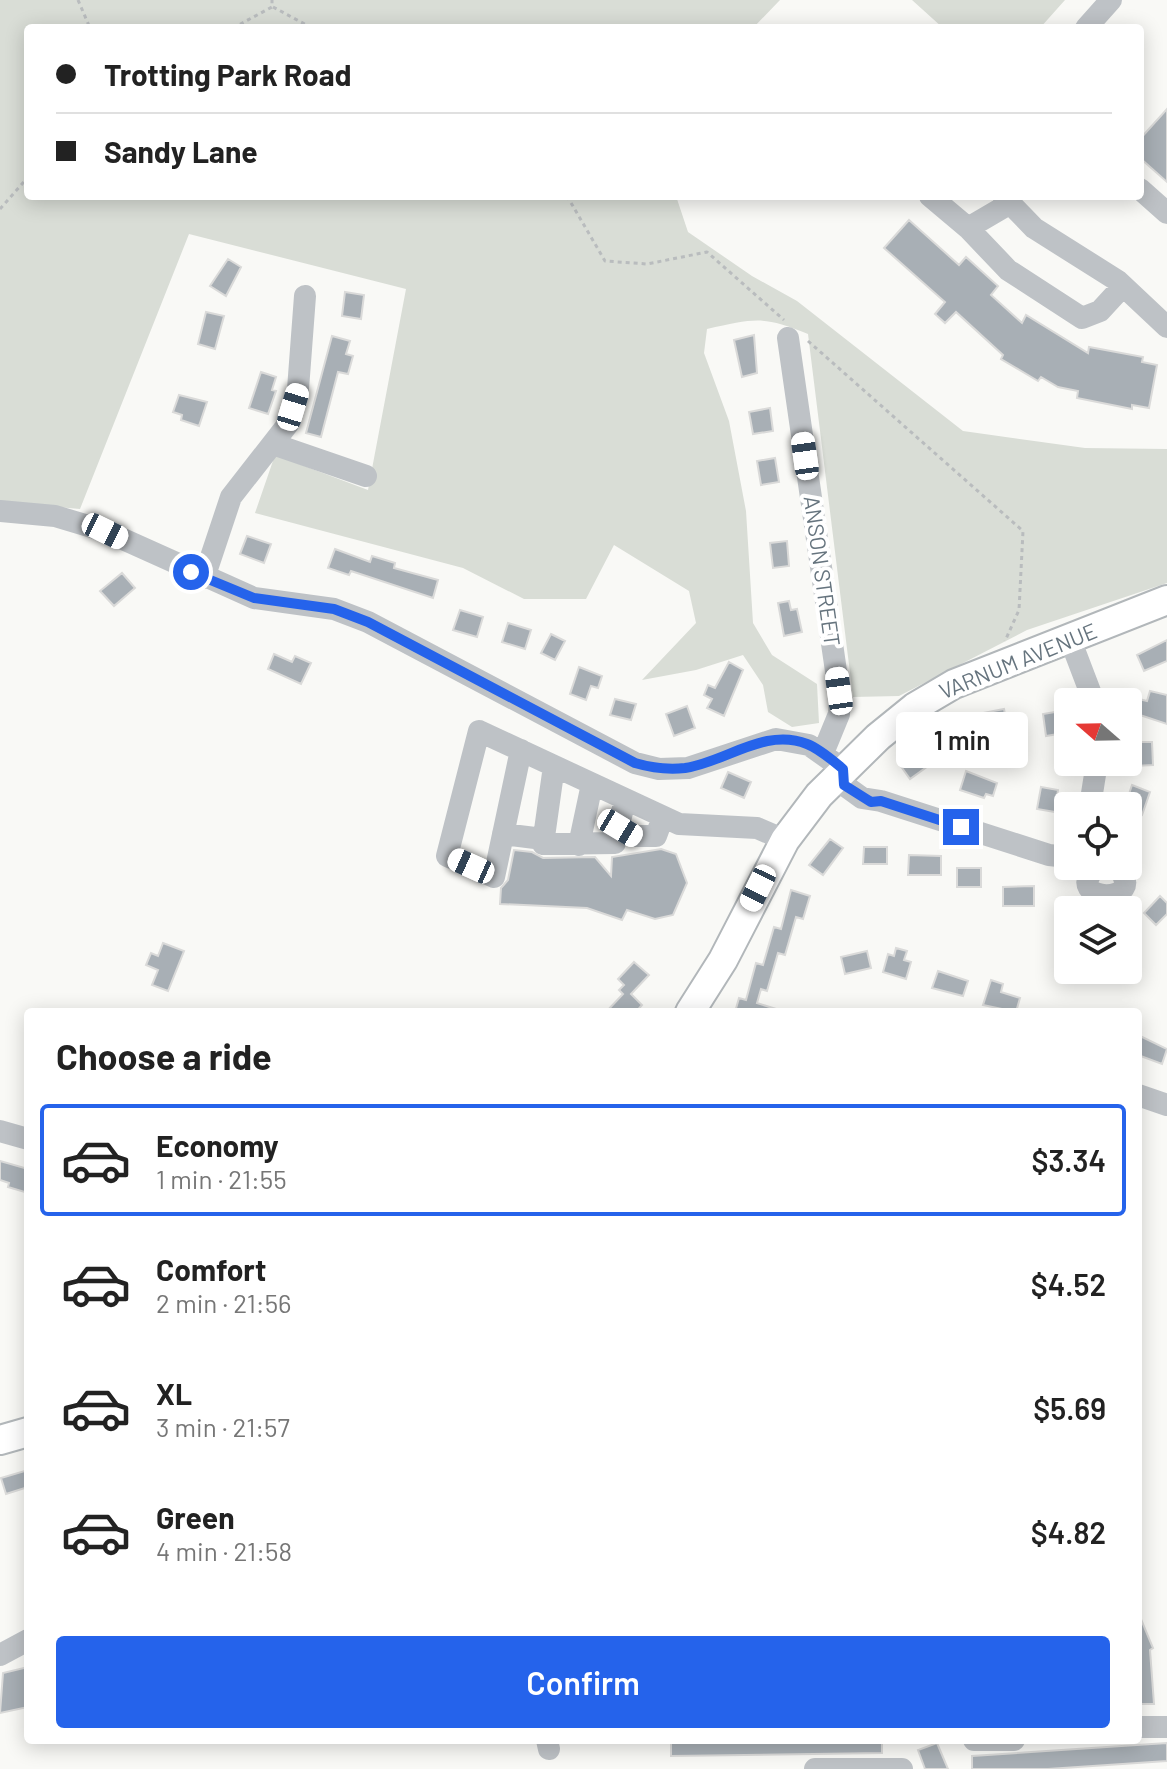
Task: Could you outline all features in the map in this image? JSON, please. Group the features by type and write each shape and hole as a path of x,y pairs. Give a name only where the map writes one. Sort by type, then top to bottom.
{"main road":[{"name":"VARNUM AVENUE","path":"693,1008 723,960 785,840 833,761 915,707 993,667 1167,600"},
{"path":"0,1440 24,1433"}],"street":[{"path":"1090,24 1111,0"},
{"path":"1144,193 1167,213"},
{"path":"935,200 968,228 1008,270 1082,318 1100,311 1123,286"},
{"path":"968,228 1006,200 1034,228 1123,286 1167,327"},
{"path":"204,578 231,497 288,424 298,389 300,321 305,296"},
{"name":"ANSON STREET","path":"792,332 840,699 833,761"},
{"path":"273,444 366,476"},
{"path":"0,511 55,516 105,531 254,598 334,609 368,622 635,763 659,769 688,768 776,739 809,745 833,761 857,771 881,801 1054,856"},
{"path":"1070,639 1089,688"},
{"path":"521,750 494,877 447,856 479,731 521,750 679,824 757,828 785,840"},
{"path":"554,766 543,844 615,843 625,799"},
{"path":"579,845 592,784"},
{"path":"620,828 635,836 656,836 663,817"},
{"path":"503,834 543,839"},
{"path":"1090,880 1091,888 1106,898 1117,894 1122,880"},
{"path":"1142,1096 1167,1105"},
{"path":"0,1131 24,1138"},
{"path":"0,1655 24,1642"},
{"path":"1142,1727 1167,1727"},
{"path":"815,1769 902,1769"}],"path":[{"path":"78,0 88,24"},
{"path":"272,0 272,7"},
{"path":"240,24 272,7"},
{"path":"272,7 304,24"},
{"path":"0,209 24,182"},
{"path":"569,200 605,261 647,264 707,252 792,332 1023,531 1019,610 993,667"}],"shaded area":[{"path":"0,0 780,0 757,24 24,24 24,200 677,200 688,232 752,276 797,301 963,431 1085,448 1167,449 1167,583 1027,630 899,696 853,697 808,334 768,321 737,323 707,329 704,353 729,421 746,511 753,623 772,655 817,684 819,723 792,727 768,712 763,685 743,655 696,670 642,680 696,623 689,591 614,545 586,599 524,599 463,568 255,513 275,455 368,490 406,289 189,234 80,509 0,502"},
{"path":"912,0 1065,0 1044,24 939,24"}],"building":[{"path":"1167,109 1167,182 1144,162 1144,135"},
{"path":"909,220 959,265 966,257 998,286 991,295 1022,323 1026,315 1088,353 1089,347 1143,357 1142,362 1157,365 1149,408 1132,405 1132,409 1077,398 1078,391 1058,387 1041,377 1038,381 1001,359 1003,355 956,312 945,323 935,314 945,302 884,248"},
{"path":"228,259 241,267 226,296 210,286"},
{"path":"345,292 364,295 361,319 342,316"},
{"path":"206,312 224,316 215,349 198,344"},
{"path":"754,335 757,373 742,377 734,340"},
{"path":"332,336 350,341 346,354 353,356 348,374 338,372 321,437 306,433"},
{"path":"261,372 276,377 272,390 276,391 268,414 249,408"},
{"path":"179,395 207,402 199,426 181,420 182,415 173,412"},
{"path":"770,408 773,431 753,434 749,412"},
{"path":"775,458 779,482 761,485 757,461"},
{"path":"247,536 271,544 264,563 240,554"},
{"path":"787,541 789,566 773,568 770,543"},
{"path":"335,549 370,562 372,556 395,563 394,568 438,580 433,598 351,571 349,575 328,568"},
{"path":"122,573 135,588 114,606 100,591"},
{"path":"789,601 791,610 797,609 802,632 784,636 778,603"},
{"path":"460,610 483,617 477,637 453,630"},
{"path":"508,623 531,630 525,649 502,642"},
{"path":"551,634 565,641 555,660 541,653"},
{"path":"1167,640 1167,661 1144,671 1137,655"},
{"path":"274,654 292,662 295,656 311,663 301,684 268,669"},
{"path":"729,662 743,670 724,716 707,708 712,699 704,695 708,685 715,688"},
{"path":"579,667 602,676 598,688 591,686 586,700 570,694"},
{"path":"1150,691 1167,695 1167,724 1142,716 1142,700 1147,701"},
{"path":"615,699 636,704 631,720 610,715"},
{"path":"687,706 695,728 674,736 666,714"},
{"path":"1004,709 1007,725 984,730 983,713"},
{"path":"1054,712 1054,735 1046,736 1043,714"},
{"path":"931,740 942,756 910,779 900,765"},
{"path":"1142,742 1152,742 1153,765 1142,766"},
{"path":"966,771 997,783 993,796 986,794 984,798 960,790"},
{"path":"728,772 751,782 744,798 721,788"},
{"path":"1132,785 1150,792 1142,815 1142,792 1130,792"},
{"path":"1041,787 1058,790 1054,792 1054,812 1037,809"},
{"path":"830,839 843,848 823,875 809,865"},
{"path":"864,847 887,847 887,864 863,864"},
{"path":"661,849 676,854 687,883 673,915 655,919 627,910 622,920 587,908 500,904 501,888 508,880 514,850 532,852 543,858 595,857 611,876 612,857"},
{"path":"909,855 941,856 941,875 908,875"},
{"path":"957,868 981,868 981,887 957,887"},
{"path":"1034,886 1034,906 1003,906 1003,887"},
{"path":"791,890 810,896 803,919 796,917 785,955 778,953 767,991 761,989 757,1003 773,1008 736,1008 739,998 746,1000 756,963 763,965 774,927 781,929"},
{"path":"1160,896 1167,903 1167,914 1156,925 1144,913"},
{"path":"163,943 184,951 168,991 152,985 158,970 146,965 151,953 158,956"},
{"path":"896,948 907,951 904,960 911,962 906,979 883,972 888,954 894,956"},
{"path":"867,951 871,968 845,974 841,957"},
{"path":"634,962 649,975 631,994 642,1005 639,1008 610,1008 623,994 619,990 624,985 618,979"},
{"path":"938,971 968,981 963,996 932,988"},
{"path":"991,980 1003,984 1001,992 1020,998 1017,1008 983,1005"},
{"path":"1142,1037 1167,1049 1162,1064 1142,1056"},
{"path":"0,1161 24,1168 24,1192 8,1187 9,1183 0,1180"},
{"path":"24,1471 24,1488 6,1494 1,1478"},
{"path":"1142,1622 1153,1648 1150,1650 1154,1704 1142,1704"},
{"path":"24,1668 24,1708 0,1713 3,1673"},
{"path":"1167,1743 1167,1761 1048,1769 972,1769 972,1756"},
{"path":"671,1744 882,1744 882,1753 671,1756"},
{"path":"937,1744 948,1769 925,1769 918,1750"}],"route":[{"path":"191,572 254,598 334,609 368,622 635,763 659,769 688,768 776,739 793,740 823,753 843,769 844,785 862,798 871,802 881,801 961,827"}]}
